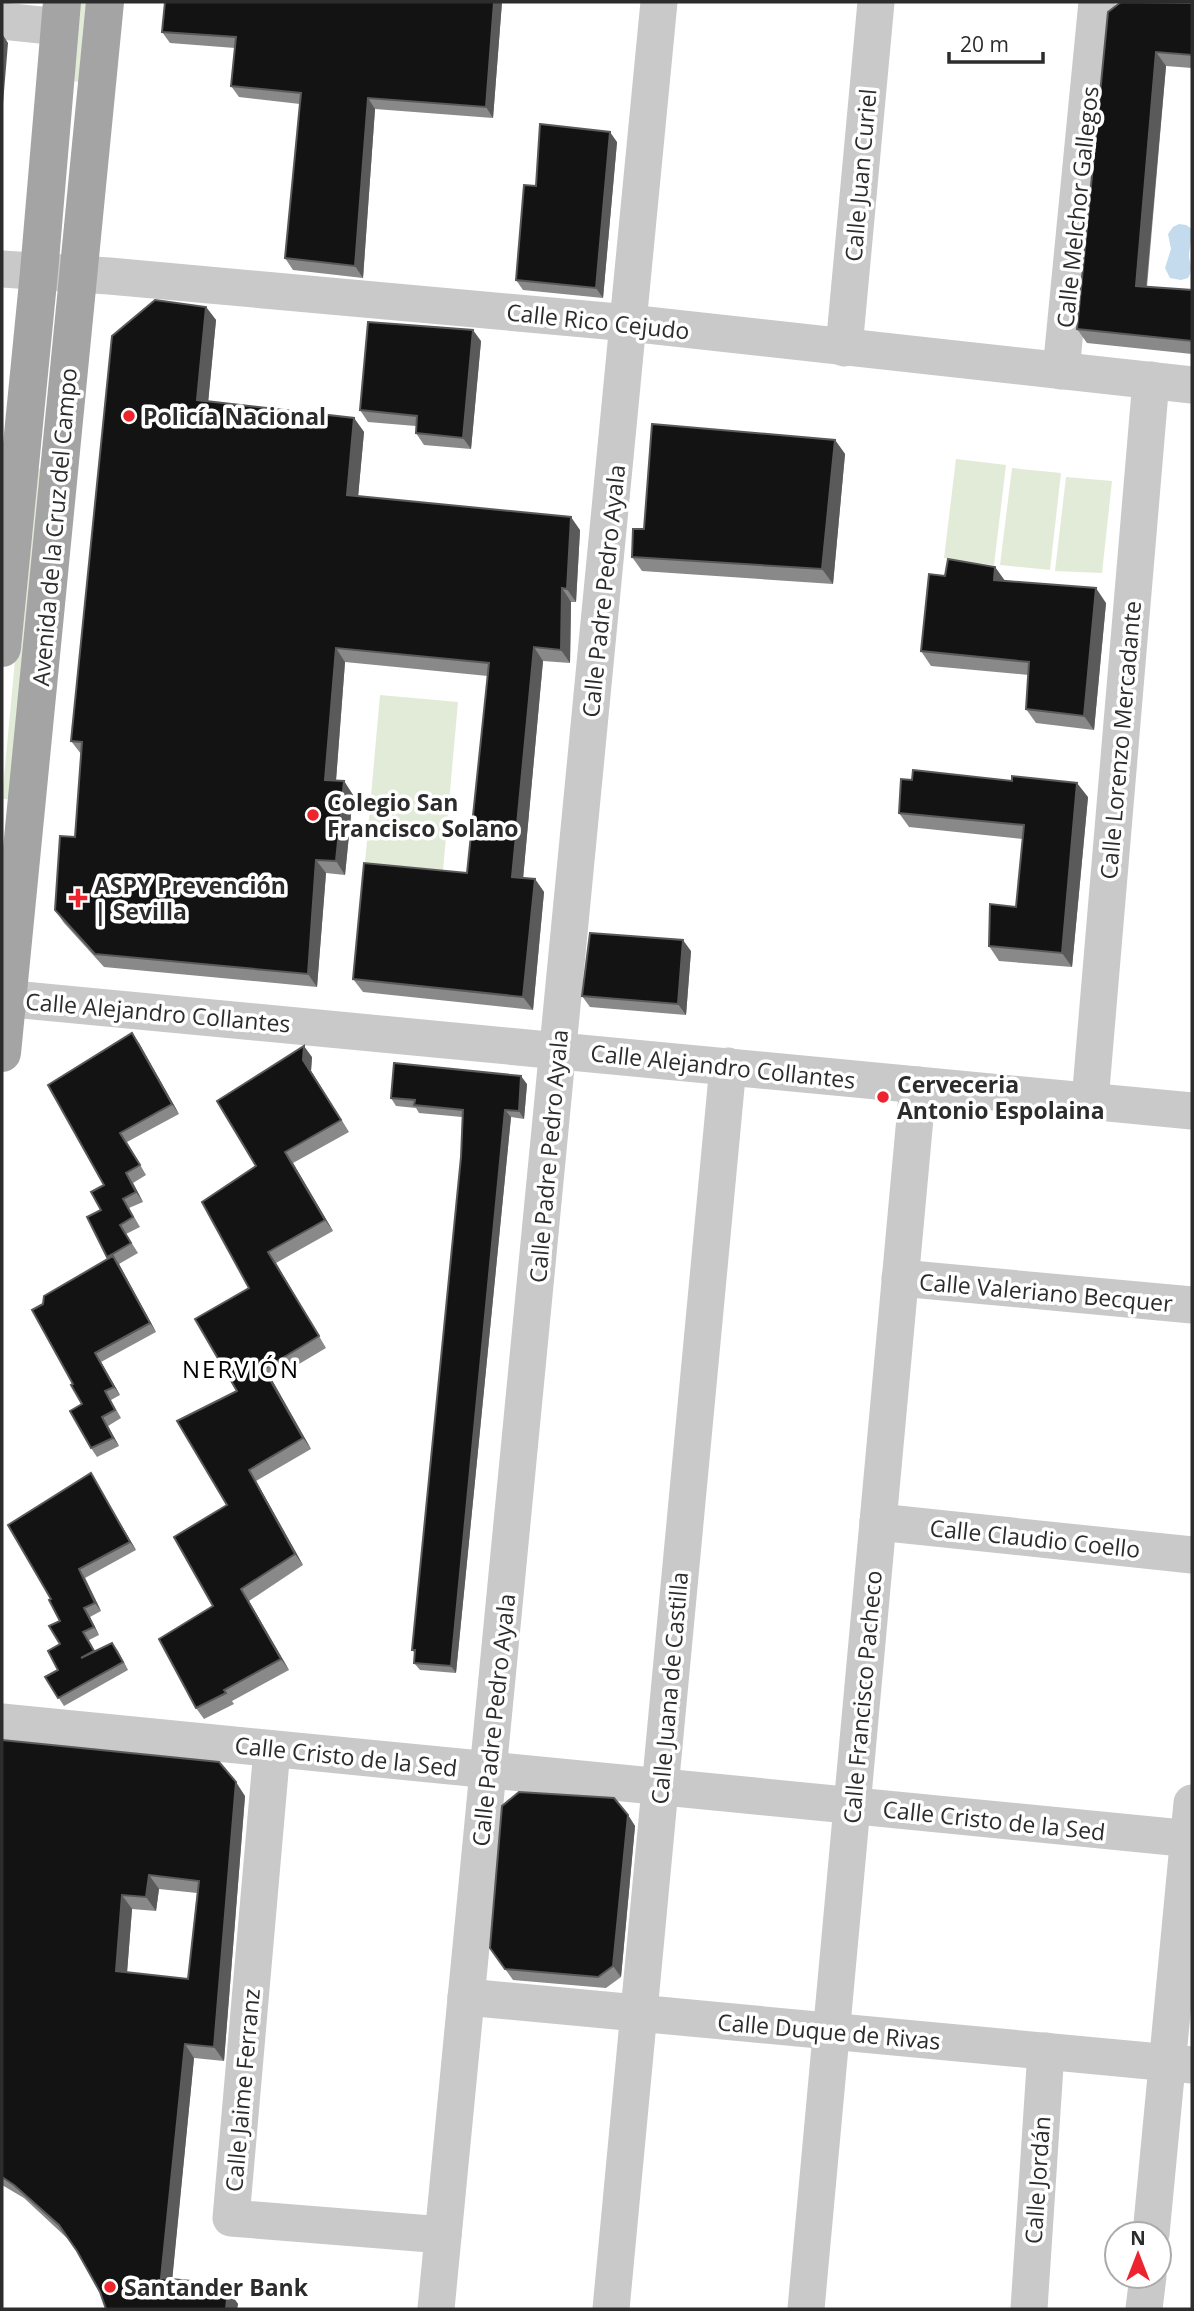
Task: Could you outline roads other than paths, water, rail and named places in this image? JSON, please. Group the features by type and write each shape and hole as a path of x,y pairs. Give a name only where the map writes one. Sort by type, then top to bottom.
{"main road":[{"name":"Avenida de la Cruz del Campo","path":"2,1053 5,998 105,2"},
{"name":"Avenida de la Cruz del Campo","path":"2,648 9,503 39,272 61,14"}],"street":[{"name":"Calle Padre Pedro Ayala","path":"436,2309 659,2"},
{"name":"Calle Juan Curiel","path":"844,348 876,2"},
{"name":"Calle Melchor Gallegos","path":"1061,371 1097,2"},
{"path":"2,21 61,14"},
{"name":"Calle Rico Cejudo","path":"2,270 78,274 629,323 1192,385"},
{"name":"Calle Lorenzo Mercadante","path":"1090,1101 1151,380"},
{"name":"Calle Alejandro Collantes","path":"5,998 1192,1111"},
{"name":"Calle Juana de Castilla","path":"614,2309 639,2013 728,1066"},
{"name":"Calle Francisco Pacheco","path":"806,2309 918,1085"},
{"name":"Calle Valeriano Becquer","path":"900,1278 1192,1305"},
{"name":"Calle Claudio Coello","path":"878,1522 1192,1555"},
{"name":"Calle Cristo de la Sed","path":"2,1723 852,1805 1191,1827"},
{"name":"Calle Jaime Ferranz","path":"272,1749 231,2218 443,2235"},
{"path":"1154,2220 1180,2064 1191,1827"},
{"name":"Calle Duque de Rivas","path":"466,1997 1180,2064"},
{"name":"Calle Jordán","path":"1029,2309 1046,2051"},
{"path":"1144,2309 1146,2290"}],"water":[{"path":"1179,224 1192,229 1189,254 1191,271 1188,278 1181,280 1170,278 1165,268 1171,249 1168,234"}],"place":[{"name":"Policía Nacional","path":"129,416"},
{"name":"Colegio San Francisco Solano","path":"313,815"},
{"name":"ASPY Prevención | Sevilla","path":"78,898"},
{"name":"Cerveceria Antonio Espolaina","path":"883,1097"},
{"name":"Santander Bank","path":"110,2287"}],"district":[{"name":"NERVIÓN","path":"241,1368"}]}
